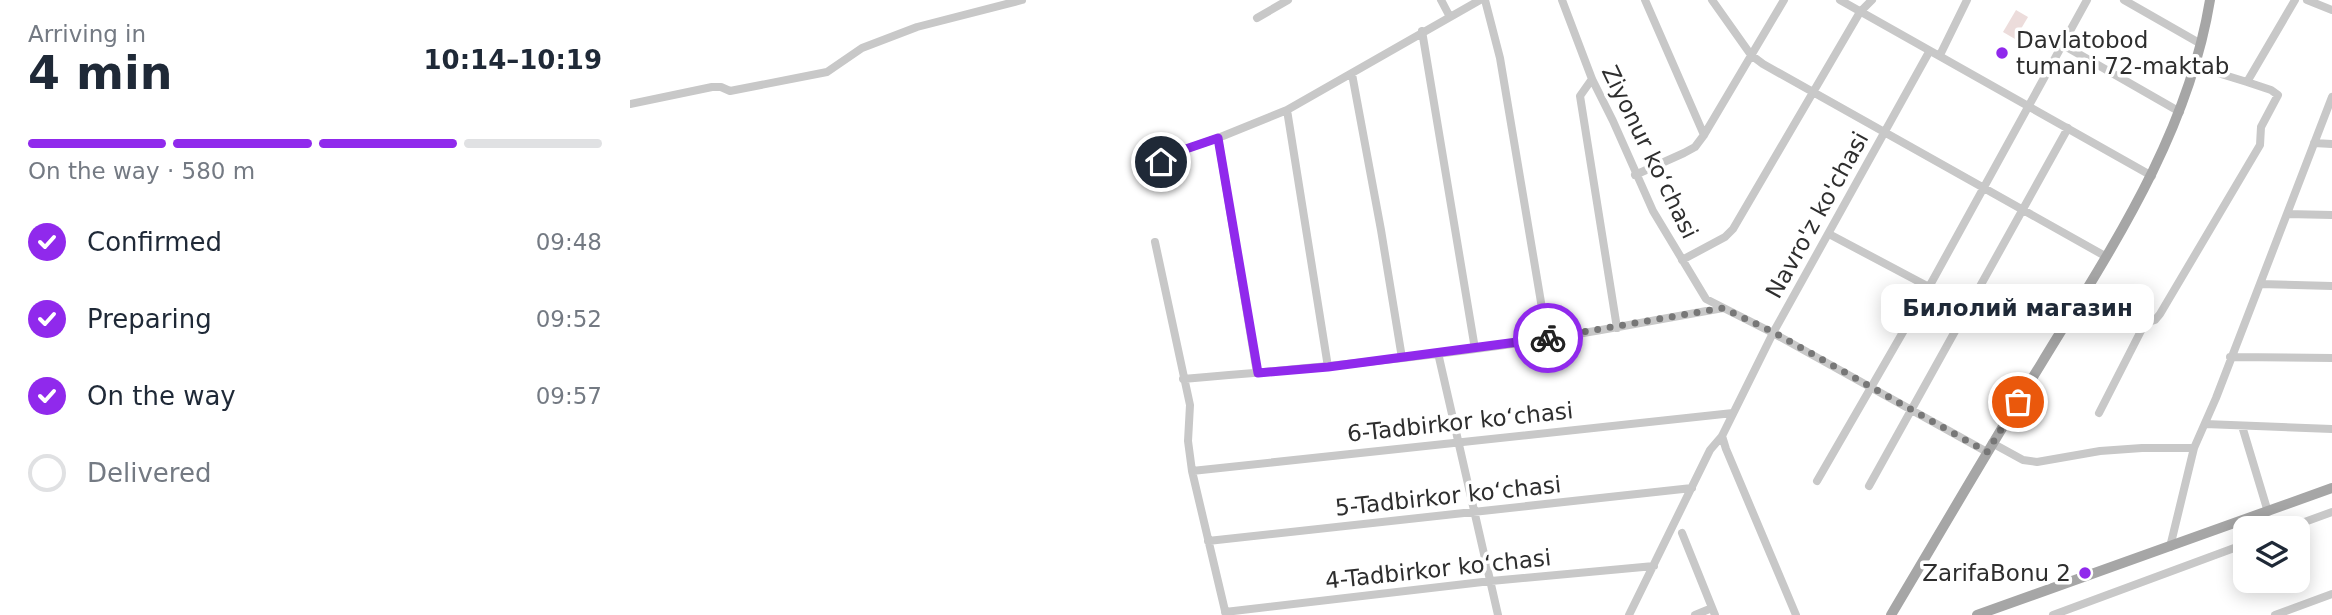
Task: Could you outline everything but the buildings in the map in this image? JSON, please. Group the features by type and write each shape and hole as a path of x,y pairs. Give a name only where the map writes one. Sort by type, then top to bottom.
{"main road":[{"path":"1891,615 2152,176 2180,112 2201,44 2210,0"},
{"path":"1977,615 2332,488"}],"street":[{"path":"630,104 695,89 718,87 730,91 827,72 862,48 906,31 1022,0"},
{"path":"1257,18 1288,0"},
{"path":"1441,0 1450,17"},
{"path":"1141,173 1180,151 1287,110 1480,0"},
{"path":"1485,0 1500,58 1547,338"},
{"name":"Ziyonur koʻchasi","path":"1562,0 1592,79 1635,175 1653,211 1706,299 1773,332 1911,410 2023,460 2037,462 2100,451 2142,448 2194,448"},
{"path":"1645,0 1704,135"},
{"path":"1712,0 1751,55 1811,93 2105,256"},
{"path":"1635,175 1695,147 1784,0"},
{"path":"1840,0 2152,176"},
{"path":"1682,260 1725,237 1733,229 1860,12 1872,0"},
{"path":"1940,55 1967,0"},
{"path":"1817,481 2087,0"},
{"path":"2124,0 2201,44"},
{"path":"2247,82 2295,0"},
{"path":"2307,0 2332,10"},
{"path":"1422,32 1475,349"},
{"path":"2063,45 2180,112"},
{"name":"Navro'z ko'chasi","path":"1629,615 1710,450 1723,436 1773,332 1929,52"},
{"path":"2099,413 2145,323 2155,320 2160,314 2260,145 2262,127 2278,95 2271,90 2195,66"},
{"path":"1352,74 1402,358"},
{"path":"1592,79 1580,96 1616,328"},
{"path":"2169,547 2194,448 2332,97"},
{"path":"1287,110 1328,367"},
{"path":"1869,485 2068,128"},
{"path":"1218,138 1258,373"},
{"path":"2314,144 2332,144"},
{"path":"2287,214 2332,215"},
{"path":"1829,234 1928,287"},
{"path":"1155,242 1190,405 1188,441 1192,471 1226,613"},
{"path":"2260,285 2332,286"},
{"path":"2081,298 2142,318 2145,323"},
{"path":"1183,379 1328,367 1475,349 1616,328 1723,308"},
{"path":"1438,353 1498,615"},
{"path":"2230,358 2332,358"},
{"name":"6-Tadbirkor koʻchasi","path":"1192,471 1733,413"},
{"path":"2205,424 2332,429"},
{"path":"2242,426 2268,512"},
{"path":"1723,436 1726,449 1796,615"},
{"name":"5-Tadbirkor koʻchasi","path":"1208,541 1692,488"},
{"path":"2310,520 2332,512"},
{"path":"1682,533 1713,612 1695,615"},
{"path":"2053,615 2233,548"},
{"name":"4-Tadbirkor koʻchasi","path":"1226,613 1491,581 1654,566"},
{"path":"2275,615 2332,594"}],"shaded area":[{"path":"2016,10 2028,17 2015,39 2003,32"}],"way so far":[{"path":"1548,338 1723,308 1773,332 1987,452 2018,402"}],"place":[{"name":"Davlatobod tumani 72-maktab","path":"2002,53"},
{"name":"Билолий магазин","path":"2018,402"},
{"name":"ZarifaBonu 2","path":"2085,573"}],"route":[{"path":"1161,162 1180,151 1218,138 1258,373 1328,367 1548,338"}]}
